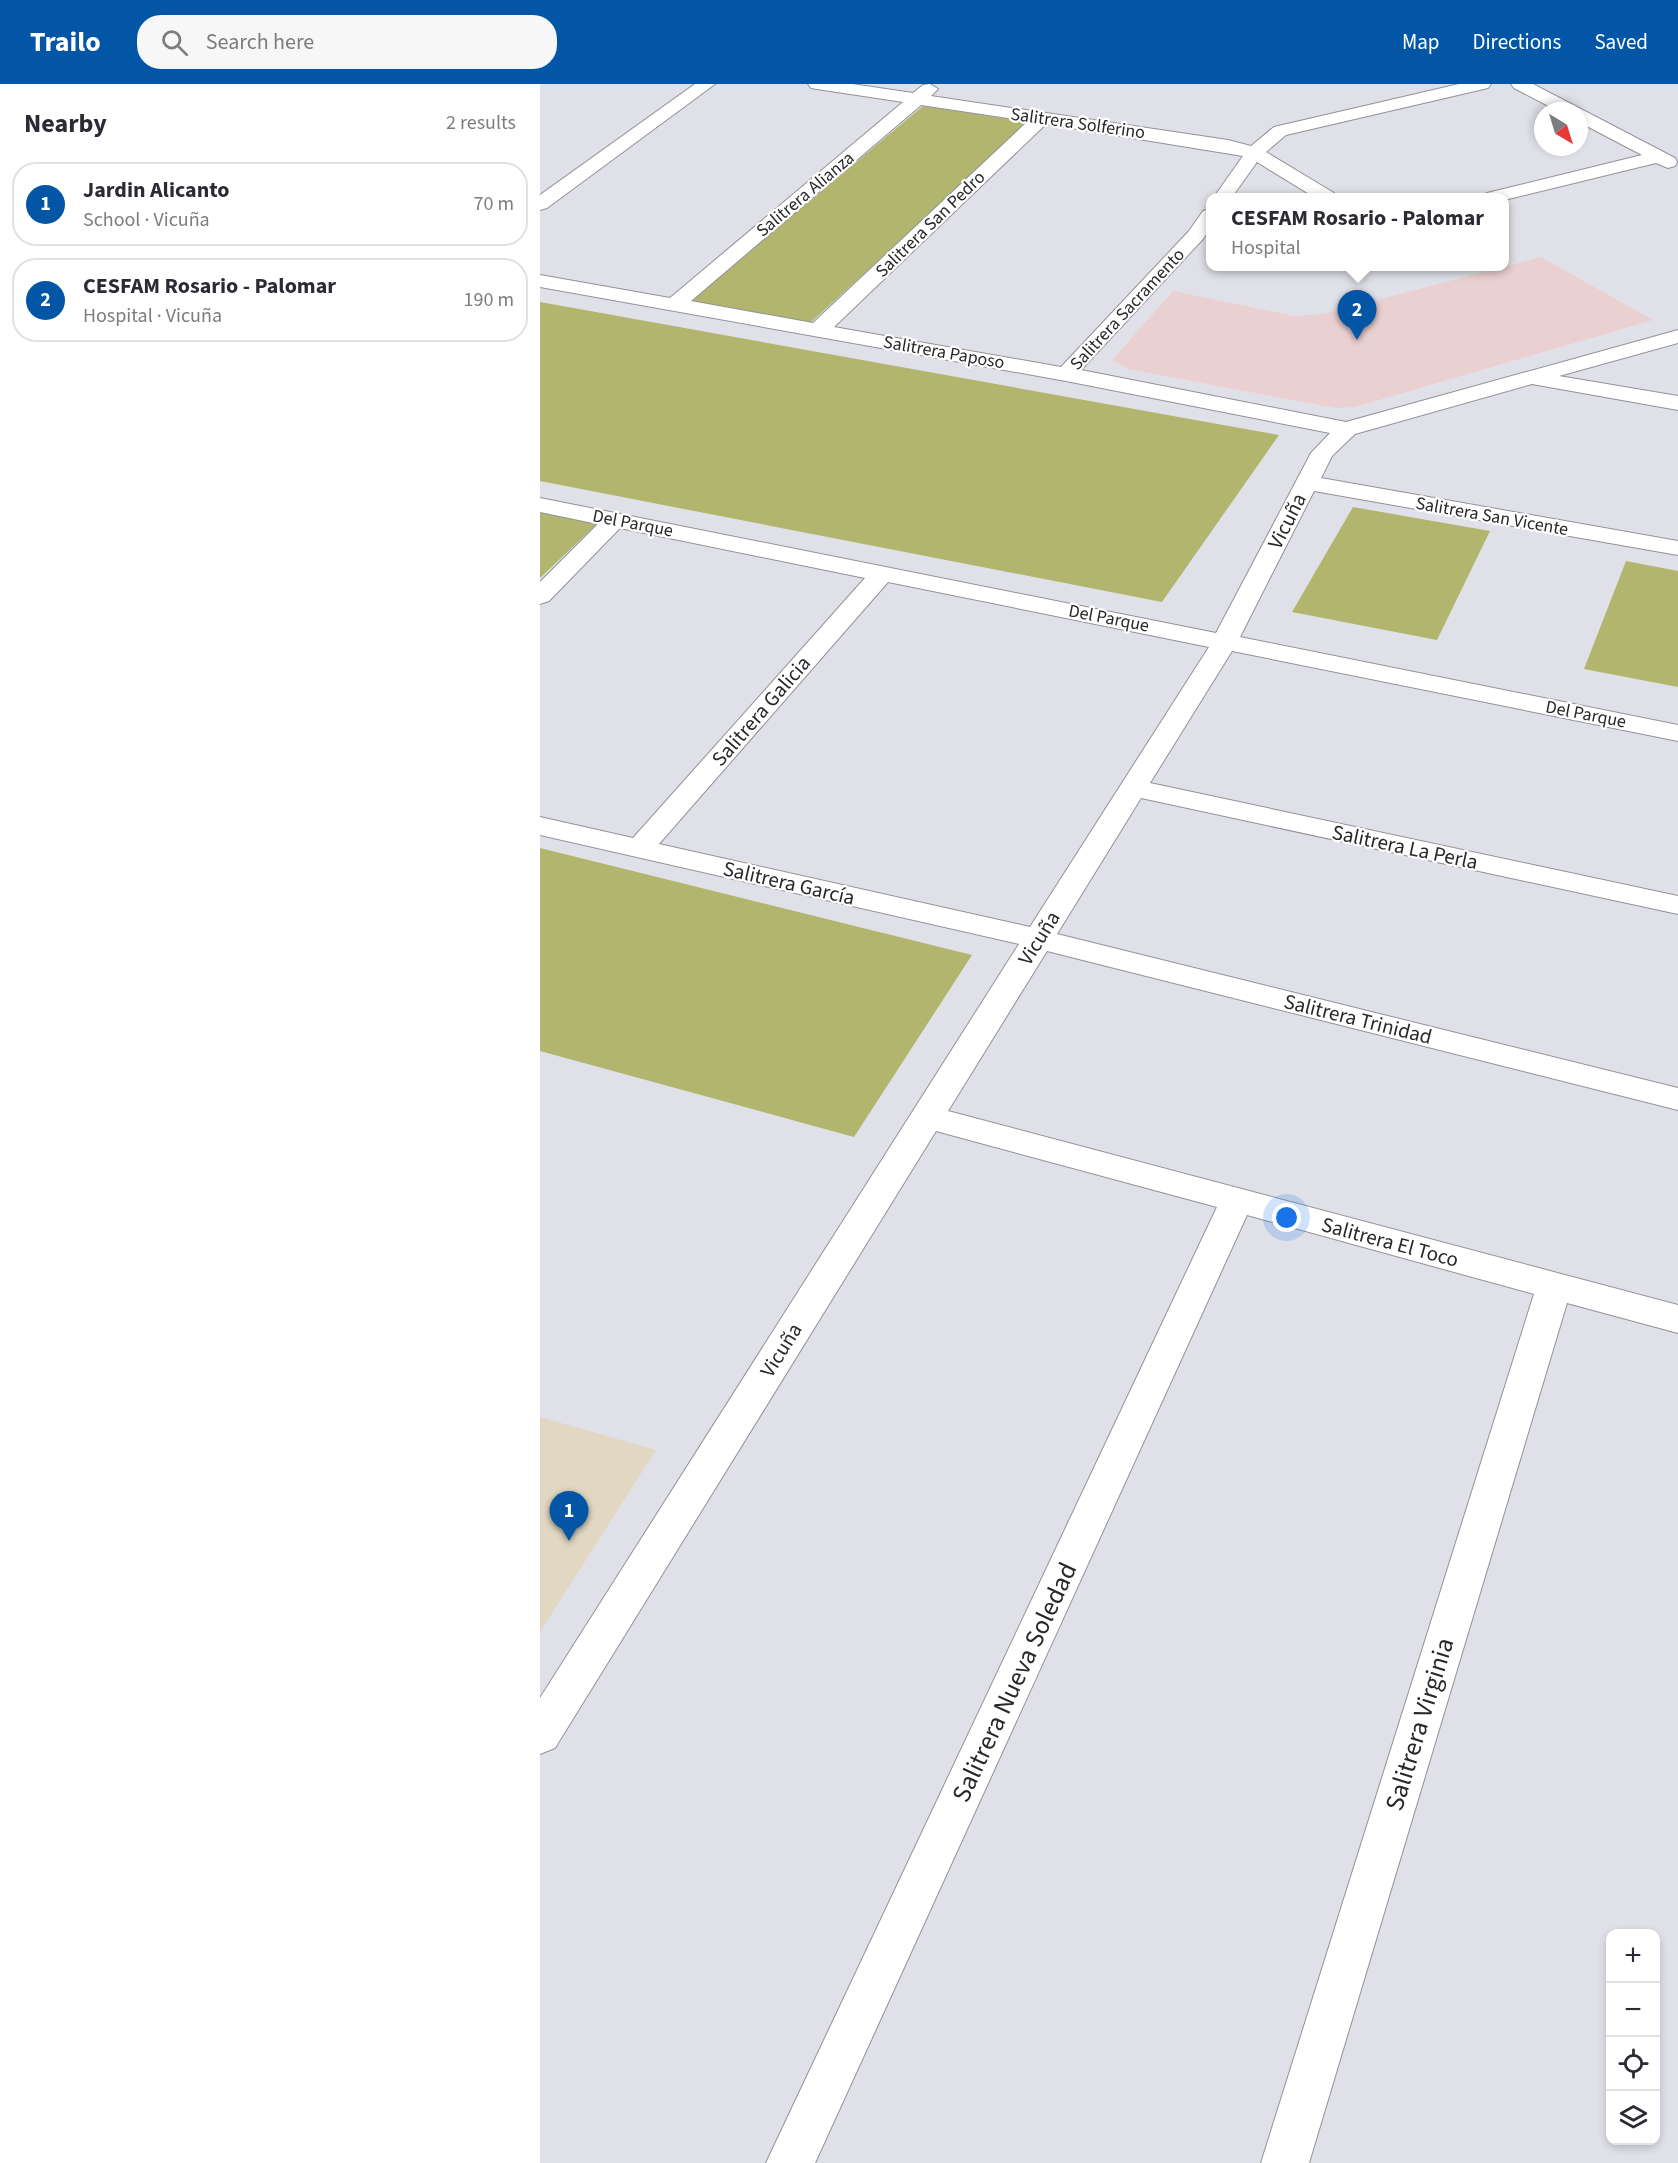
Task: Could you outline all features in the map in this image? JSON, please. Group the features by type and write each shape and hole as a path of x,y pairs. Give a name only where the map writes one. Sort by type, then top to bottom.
{"street":[{"path":"540,204 706,84"},
{"name":"Salitrera Solferino","path":"817,84 1228,146 1254,153 1319,193"},
{"name":"Salitrera Alianza","path":"674,305 934,84"},
{"path":"1226,193 1254,153 1280,131 1482,84"},
{"path":"1520,84 1554,102"},
{"name":"Salitrera San Pedro","path":"818,330 1042,118"},
{"path":"1588,120 1678,167"},
{"path":"1509,194 1658,157"},
{"name":"Salitrera Sacramento","path":"1066,374 1203,236"},
{"name":"Salitrera Paposo","path":"540,281 1066,374 1347,429"},
{"name":"Vicuña","path":"540,1735 1225,641 1322,453 1347,429 1678,336"},
{"path":"1527,377 1678,403"},
{"name":"Salitrera San Vicente","path":"1307,483 1678,548"},
{"name":"Del Parque","path":"540,505 1678,733"},
{"path":"540,596 616,519"},
{"name":"Salitrera Galicia","path":"639,849 883,573"},
{"name":"Salitrera La Perla","path":"1133,788 1678,905"},
{"name":"Salitrera García","path":"540,826 1038,939"},
{"name":"Salitrera Trinidad","path":"1038,939 1678,1099"},
{"name":"Salitrera El Toco","path":"928,1117 1678,1319"},
{"name":"Salitrera Nueva Soledad","path":"790,2163 1237,1200"},
{"name":"Salitrera Virginia","path":"1285,2163 1554,1286"}],"shaded area":[{"path":"1541,257 1653,320 1355,407 1335,408 1128,369 1112,360 1173,291 1294,316 1323,314 1487,271 1509,271 1509,265"},
{"path":"540,1417 656,1450 540,1632"}],"green space":[{"path":"923,106 1030,122 809,324 690,301"},
{"path":"540,302 1279,435 1162,602 540,481"},
{"path":"540,507 602,519 540,578"},
{"path":"1353,507 1490,531 1437,640 1292,612"},
{"path":"1626,561 1678,571 1678,687 1584,669"},
{"path":"540,848 972,955 854,1137 540,1051"}],"place":[{"name":"CESFAM Rosario - Palomar","path":"1357,340"},
{"name":"Jardin Alicanto","path":"569,1541"}]}
